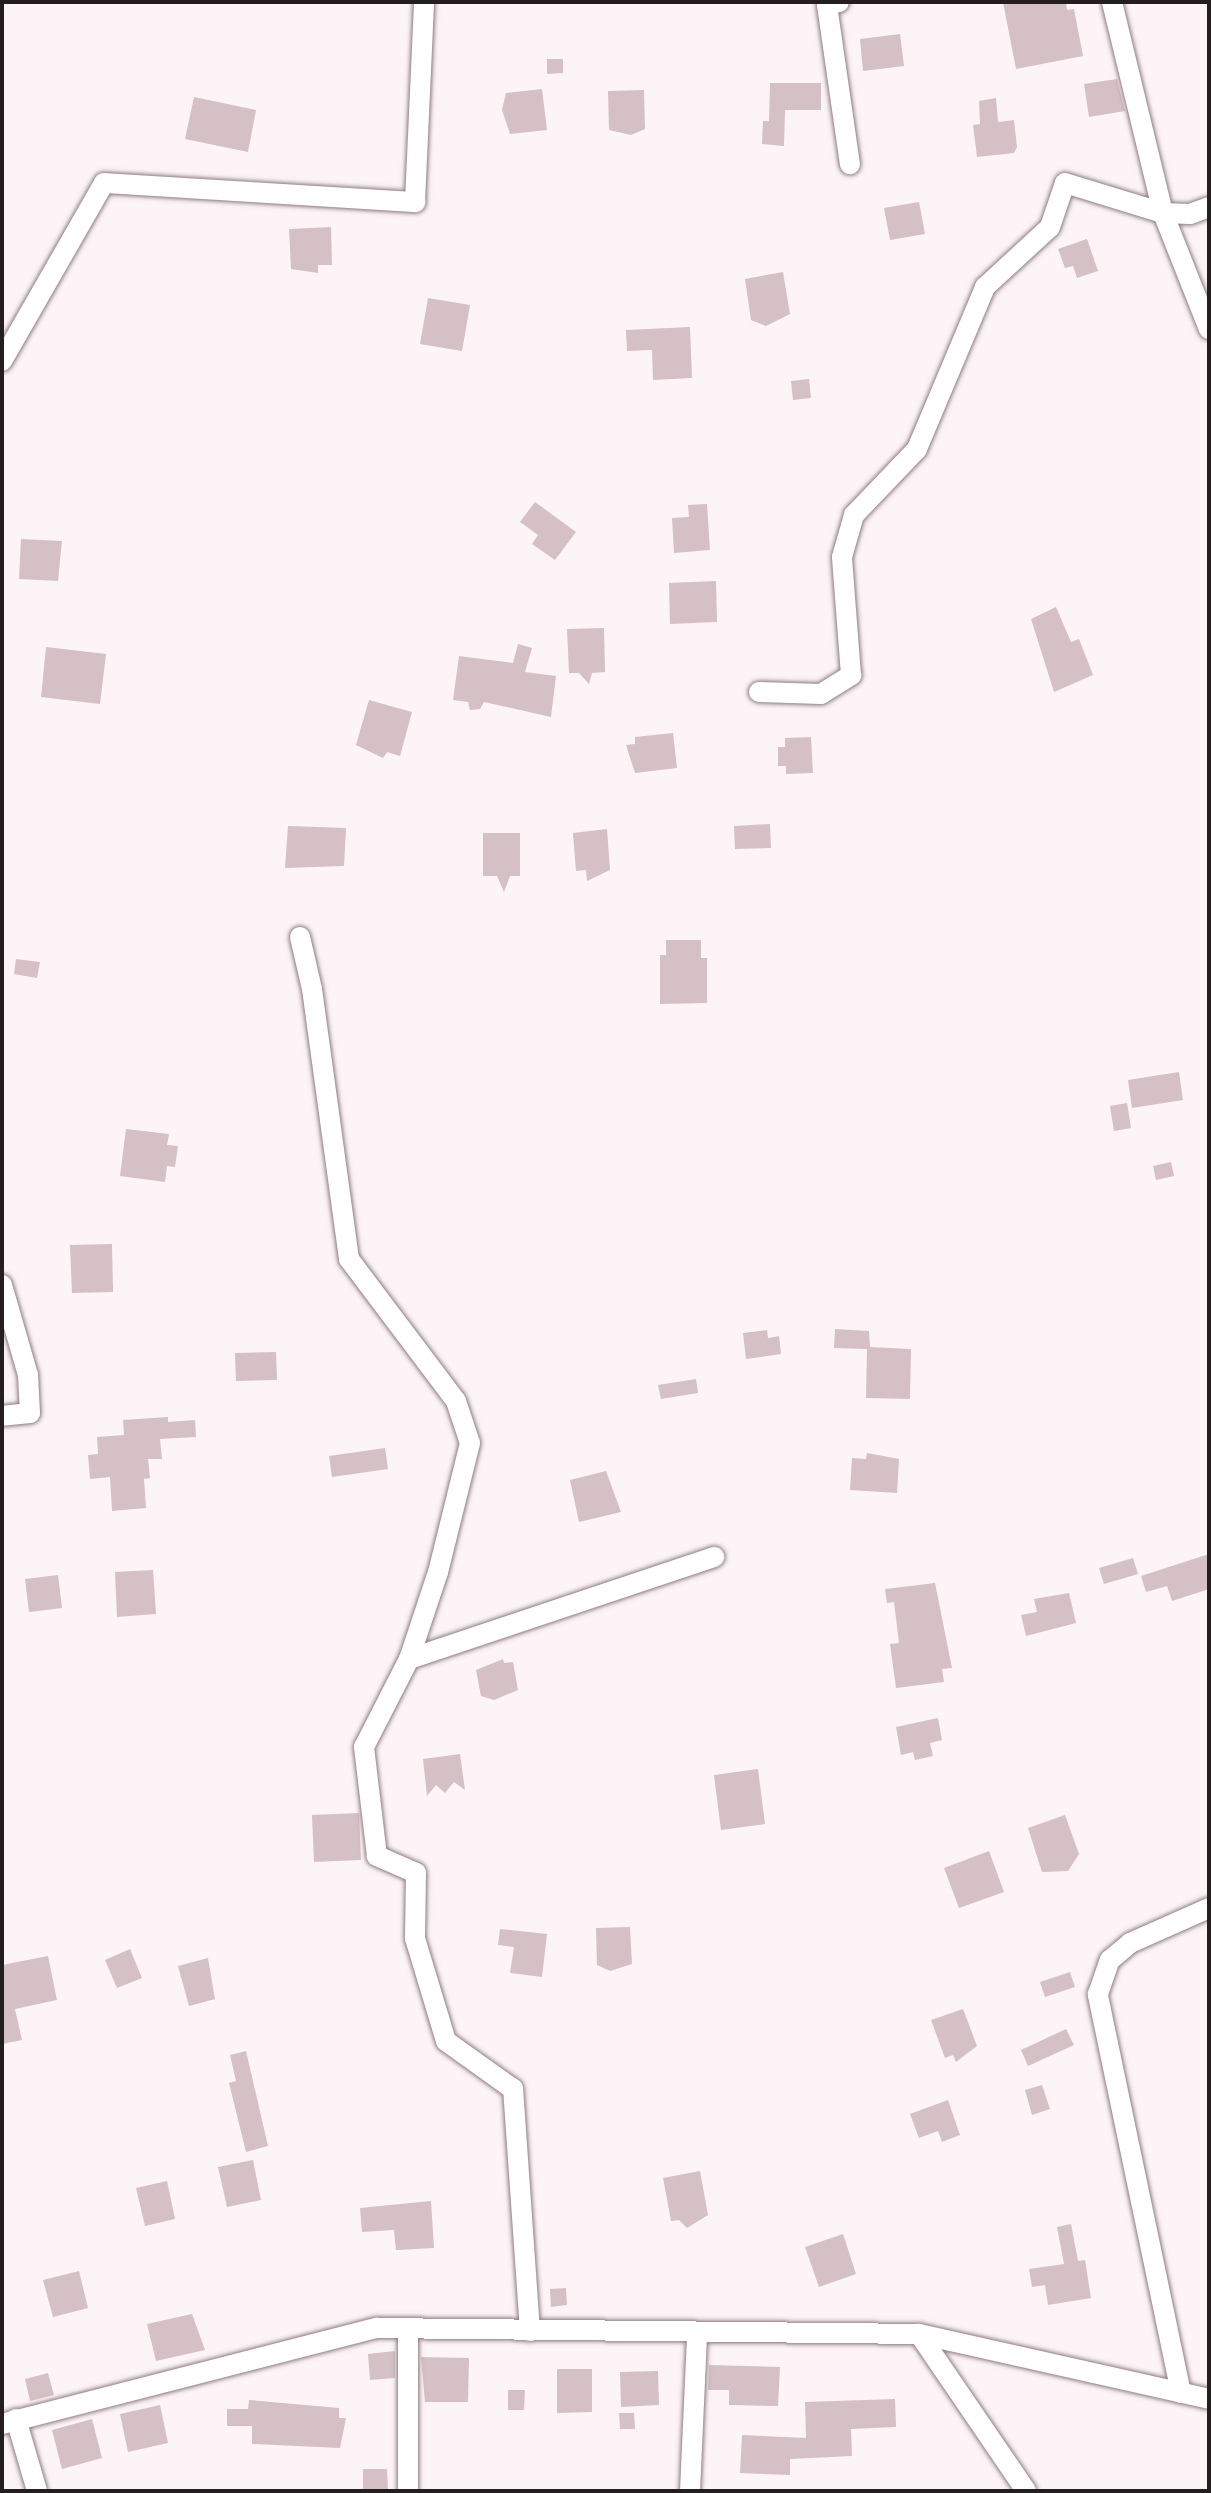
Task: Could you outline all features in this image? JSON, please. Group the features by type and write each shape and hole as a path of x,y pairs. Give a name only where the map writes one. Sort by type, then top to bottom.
{"street":[{"path":"2,360 104,183 415,202 424,2"},
{"path":"839,2 827,5 850,164"},
{"path":"1112,2 1163,213 1209,329"},
{"path":"759,692 821,694 851,675 842,557 854,515 917,449 985,287 1050,227 1065,183 1163,213 1190,214 1209,207"},
{"path":"300,937 312,989 349,1259 456,1401 470,1443 438,1572 409,1659 364,1747 377,1856 416,1873 415,1938 446,2041 513,2089 530,2331"},
{"path":"2,1285 28,1375 30,1413 2,1416"},
{"path":"409,1659 714,1557"},
{"path":"1181,2393 1098,1994 1110,1960 1130,1943 1209,1908"},
{"path":"37,2491 9,2421 377,2328 697,2334 919,2334 1209,2399"},
{"path":"408,2329 408,2491"},
{"path":"690,2491 697,2334"},
{"path":"919,2334 1026,2491"}],"building":[{"path":"1003,2 1066,2 1067,10 1074,9 1083,56 1016,69"},
{"path":"900,34 904,66 863,71 860,39"},
{"path":"547,59 563,59 563,73 547,74"},
{"path":"1117,79 1125,111 1089,117 1084,84"},
{"path":"770,83 821,83 821,110 785,110 784,146 762,144 763,121 769,121"},
{"path":"542,89 547,130 510,134 502,110 506,93"},
{"path":"644,90 645,129 631,135 609,130 608,91"},
{"path":"194,97 256,110 248,152 185,139"},
{"path":"996,98 998,122 1014,120 1017,147 1014,153 977,157 973,125 980,124 979,101"},
{"path":"919,202 925,234 890,240 884,208"},
{"path":"331,227 332,265 318,265 318,273 291,269 289,229"},
{"path":"1087,239 1098,271 1077,278 1073,266 1065,268 1058,249"},
{"path":"783,272 790,314 766,326 751,320 745,279"},
{"path":"428,298 470,305 462,351 420,344"},
{"path":"690,327 692,378 653,380 652,350 627,351 626,330"},
{"path":"809,379 811,398 793,400 791,381"},
{"path":"535,502 576,532 555,560 532,544 538,535 520,522"},
{"path":"707,504 710,550 674,553 672,518 689,517 688,505"},
{"path":"21,539 62,541 58,581 19,579"},
{"path":"716,581 717,622 670,624 669,583"},
{"path":"1056,607 1071,642 1079,639 1093,675 1054,692 1031,619"},
{"path":"604,628 605,672 592,673 589,684 579,673 569,673 567,629"},
{"path":"518,644 532,648 525,672 556,676 551,717 484,702 480,709 470,710 468,702 453,700 459,656 513,663"},
{"path":"46,647 106,654 100,704 41,697"},
{"path":"369,700 412,712 400,756 387,752 383,758 356,745"},
{"path":"673,733 677,768 635,773 626,745 635,744 635,737"},
{"path":"811,737 813,773 786,774 786,766 778,766 778,747 785,747 785,738"},
{"path":"770,824 771,848 735,849 734,826"},
{"path":"288,826 346,828 344,866 285,868"},
{"path":"607,829 610,870 587,881 586,870 576,871 573,833"},
{"path":"483,833 520,833 520,876 510,876 504,892 497,876 483,876"},
{"path":"666,940 701,940 701,958 707,958 707,1003 660,1004 660,955 666,955"},
{"path":"16,959 40,962 37,978 14,974"},
{"path":"1179,1072 1183,1100 1132,1108 1128,1080"},
{"path":"1127,1103 1131,1128 1114,1131 1110,1106"},
{"path":"126,1129 169,1134 167,1145 178,1146 175,1167 167,1166 165,1182 120,1176"},
{"path":"1171,1162 1174,1176 1156,1180 1153,1166"},
{"path":"112,1244 113,1292 72,1293 70,1245"},
{"path":"835,1329 869,1331 870,1347 911,1349 910,1399 866,1398 867,1349 834,1348"},
{"path":"767,1330 768,1338 779,1336 781,1354 746,1359 743,1333"},
{"path":"276,1352 277,1380 236,1381 235,1353"},
{"path":"696,1379 698,1393 661,1399 658,1385"},
{"path":"168,1417 168,1422 195,1420 196,1437 160,1439 162,1459 148,1459 150,1478 144,1479 146,1508 112,1511 110,1477 90,1479 88,1455 98,1454 97,1437 124,1435 123,1420"},
{"path":"385,1448 388,1469 332,1477 329,1456"},
{"path":"867,1453 899,1459 897,1493 850,1490 852,1458 866,1459"},
{"path":"606,1471 621,1512 579,1522 570,1480"},
{"path":"1209,1554 1209,1589 1172,1601 1167,1586 1146,1592 1141,1576"},
{"path":"1133,1558 1138,1574 1104,1584 1099,1568"},
{"path":"153,1570 156,1614 117,1617 115,1572"},
{"path":"58,1575 62,1608 29,1612 25,1579"},
{"path":"935,1583 952,1668 942,1669 944,1682 896,1688 890,1644 899,1643 894,1602 887,1603 885,1589"},
{"path":"1069,1593 1076,1623 1026,1636 1021,1615 1037,1612 1034,1599"},
{"path":"503,1659 504,1663 513,1662 518,1690 494,1700 481,1696 476,1670"},
{"path":"938,1718 942,1740 930,1743 933,1756 915,1760 913,1752 901,1755 896,1727"},
{"path":"460,1754 465,1790 454,1782 445,1793 436,1785 427,1796 423,1759"},
{"path":"758,1769 765,1824 721,1830 714,1775"},
{"path":"359,1813 361,1860 314,1862 312,1815"},
{"path":"1065,1815 1079,1854 1068,1871 1042,1872 1028,1828"},
{"path":"989,1851 1004,1892 959,1908 944,1868"},
{"path":"630,1927 632,1964 610,1971 597,1965 596,1928"},
{"path":"500,1929 547,1934 542,1977 510,1973 514,1947 498,1945"},
{"path":"130,1949 142,1978 117,1988 105,1960"},
{"path":"48,1956 57,2000 15,2009 22,2040 2,2044 2,1965"},
{"path":"208,1958 215,1999 189,2006 178,1966"},
{"path":"1070,1972 1075,1987 1045,1997 1040,1982"},
{"path":"963,2009 977,2046 956,2062 953,2055 945,2058 931,2020"},
{"path":"1066,2029 1074,2045 1028,2066 1021,2050"},
{"path":"246,2051 268,2146 246,2152 229,2083 236,2081 230,2055"},
{"path":"1042,2085 1050,2109 1032,2115 1025,2090"},
{"path":"948,2100 960,2135 942,2142 938,2131 919,2138 910,2114"},
{"path":"253,2160 261,2200 227,2207 218,2167"},
{"path":"700,2171 708,2215 687,2228 679,2220 671,2221 663,2178"},
{"path":"167,2181 175,2219 145,2226 136,2188"},
{"path":"431,2201 434,2248 396,2250 394,2230 362,2232 360,2208"},
{"path":"1071,2224 1078,2261 1085,2260 1091,2298 1048,2305 1045,2285 1032,2287 1029,2269 1064,2264 1057,2227"},
{"path":"843,2234 856,2274 819,2287 805,2247"},
{"path":"79,2271 88,2308 53,2317 43,2280"},
{"path":"566,2288 567,2305 551,2307 550,2289"},
{"path":"192,2314 205,2350 156,2361 147,2324"},
{"path":"395,2351 395,2378 370,2380 368,2354"},
{"path":"421,2357 469,2358 468,2402 425,2402"},
{"path":"709,2365 780,2367 778,2406 729,2405 729,2390 708,2390"},
{"path":"557,2369 592,2369 592,2412 557,2413"},
{"path":"658,2371 659,2405 621,2407 620,2372"},
{"path":"48,2373 54,2395 30,2401 25,2379"},
{"path":"508,2390 525,2390 524,2410 508,2410"},
{"path":"895,2399 896,2427 851,2429 852,2456 790,2459 790,2475 740,2473 742,2435 806,2438 805,2402"},
{"path":"249,2400 339,2408 339,2418 346,2418 340,2448 252,2444 252,2426 227,2426 227,2409 248,2409"},
{"path":"160,2405 168,2443 128,2452 120,2414"},
{"path":"619,2413 634,2413 635,2429 620,2429"},
{"path":"92,2419 102,2458 62,2469 52,2430"},
{"path":"363,2469 387,2469 388,2491 363,2491"}]}
